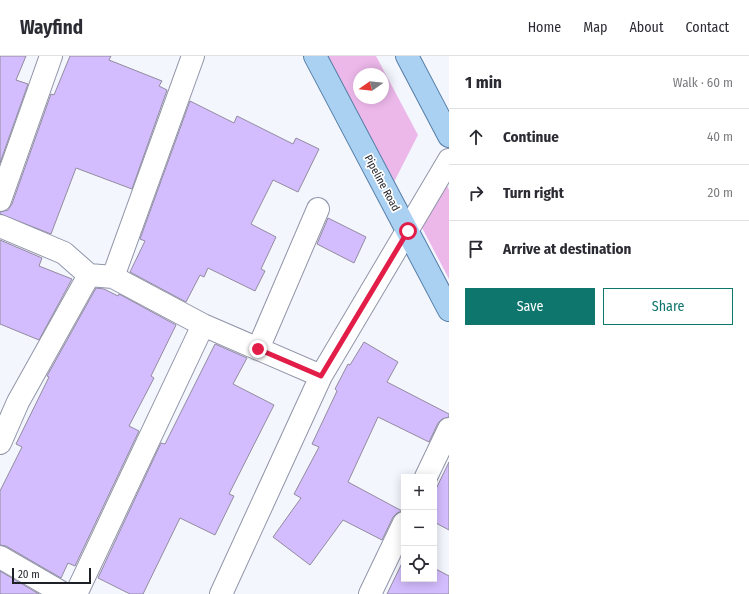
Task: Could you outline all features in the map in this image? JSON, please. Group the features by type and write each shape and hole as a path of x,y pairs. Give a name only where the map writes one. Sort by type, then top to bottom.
{"main road":[{"name":"Pipeline Road","path":"315,56 449,310"},
{"path":"407,56 449,136"}],"street":[{"path":"0,200 51,56"},
{"path":"113,277 192,56"},
{"path":"221,594 321,376 449,160"},
{"path":"258,349 318,209"},
{"path":"0,226 64,253 90,275 113,277 202,325 321,376"},
{"path":"0,443 9,398 90,275"},
{"path":"76,594 202,325"},
{"path":"427,474 449,430"},
{"path":"370,594 401,529"},
{"path":"0,557 64,594"}],"shaded area":[{"path":"324,56 376,56 382,68 353,68 353,104 389,104 389,80 418,135 394,182"},
{"path":"443,177 449,190 449,279 420,224"}],"building":[{"path":"0,56 26,56 16,80 28,84 0,163"},
{"path":"70,56 111,56 109,60 162,81 159,86 167,90 132,189 76,168 51,234 0,214 0,212 8,210 12,204 51,94 54,95"},
{"path":"190,101 234,123 237,116 293,144 296,138 319,149 298,192 273,180 251,224 276,237 261,269 265,271 255,291 208,268 204,277 200,275 186,302 130,272 145,241 140,239"},
{"path":"328,218 366,237 354,263 317,244"},
{"path":"0,240 42,258 39,266 72,279 39,340 0,324"},
{"path":"96,288 104,289 118,296 119,294 176,325 151,376 154,378 129,426 139,431 75,566 68,563 61,578 6,546 0,545 0,491 22,447 16,444 49,377 47,376"},
{"path":"364,342 398,362 387,382 449,414 449,417 442,419 438,423 429,442 378,417 348,482 401,511 393,517 382,540 343,520 310,565 273,537 301,498 294,494 319,447 312,444 337,391 335,389 348,364 350,365"},
{"path":"215,344 247,358 233,384 274,405 229,494 234,496 215,535 180,518 143,594 130,594 98,578 161,443 165,444"},
{"path":"449,462 449,530 437,524 437,487"},
{"path":"401,565 401,582 437,582 437,570 449,576 449,594 387,594"},
{"path":"0,571 39,594 0,594"}],"route":[{"path":"258,349 321,376 408,231"}]}
